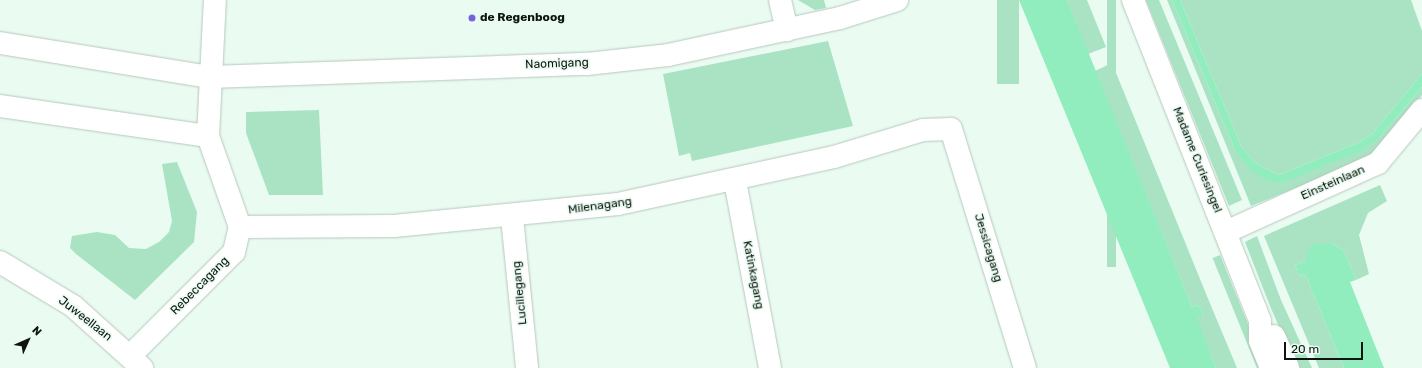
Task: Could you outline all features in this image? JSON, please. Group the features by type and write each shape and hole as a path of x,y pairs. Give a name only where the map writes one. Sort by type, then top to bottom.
{"street":[{"path":"215,0 208,136 240,227"},
{"path":"780,0 787,30"},
{"name":"Naomigang","path":"210,77 587,64 668,55 787,30 898,0"},
{"name":"Madame Curiesingel","path":"1133,0 1260,321 1260,341 1271,368"},
{"path":"0,44 210,77"},
{"path":"0,106 208,136"},
{"name":"Einsteinlaan","path":"1226,232 1378,163 1422,110"},
{"name":"Milenagang","path":"240,227 394,226 512,217 618,204 735,181 924,130 951,128"},
{"name":"Jessicagang","path":"951,128 1025,368"},
{"name":"Katinkagang","path":"735,181 770,368"},
{"name":"Lucillegang","path":"512,217 527,368"},
{"name":"Rebeccagang","path":"136,362 234,252 240,227"},
{"name":"Juweellaan","path":"1,264 73,306 136,362"},
{"name":"Madame Curiesingel","path":"1260,321 1273,335 1288,368"}],"shaded area":[{"path":"798,0 824,0 826,8 815,10"},
{"path":"997,0 1019,0 1019,84 997,84"},
{"path":"1019,0 1067,0 1192,307 1198,305 1201,310 1203,315 1197,318 1216,368 1170,368"},
{"path":"1067,0 1087,0 1106,47 1088,54"},
{"path":"1107,0 1116,0 1116,267 1107,267"},
{"path":"1146,0 1159,0 1242,200 1229,206"},
{"path":"1167,0 1172,0 1235,150 1281,183 1380,137 1422,87 1422,95 1386,144 1365,160 1251,206"},
{"path":"1172,0 1180,0 1241,146 1255,163 1279,175 1360,142 1372,134 1422,74 1422,87 1380,137 1361,151 1281,183 1264,179 1250,169 1235,150"},
{"path":"1180,0 1411,0 1422,31 1422,74 1372,134 1360,142 1279,175 1255,163 1241,146"},
{"path":"828,41 853,126 692,161 690,153 679,156 663,74"},
{"path":"1112,63 1237,368 1216,368 1196,318 1203,315 1201,310 1198,305 1192,307 1095,71"},
{"path":"319,110 323,195 269,195 246,133 246,112"},
{"path":"177,162 197,212 194,242 135,300 70,248 72,236 97,232 115,235 129,248 146,249 159,242 169,232 172,221 162,164"},
{"path":"1380,185 1387,201 1368,213 1359,235 1369,274 1356,280 1344,251 1331,243 1306,261 1295,265 1299,276 1305,274 1344,368 1319,368 1264,236"},
{"path":"1257,236 1281,300 1312,368 1297,368 1270,306 1245,242"},
{"path":"1331,243 1344,251 1356,280 1350,282 1384,368 1344,368 1305,274 1299,276 1295,265 1306,261 1309,248 1314,244"},
{"path":"1220,255 1266,368 1257,368 1213,258"}],"place":[{"name":"de Regenboog","path":"472,18"}]}
